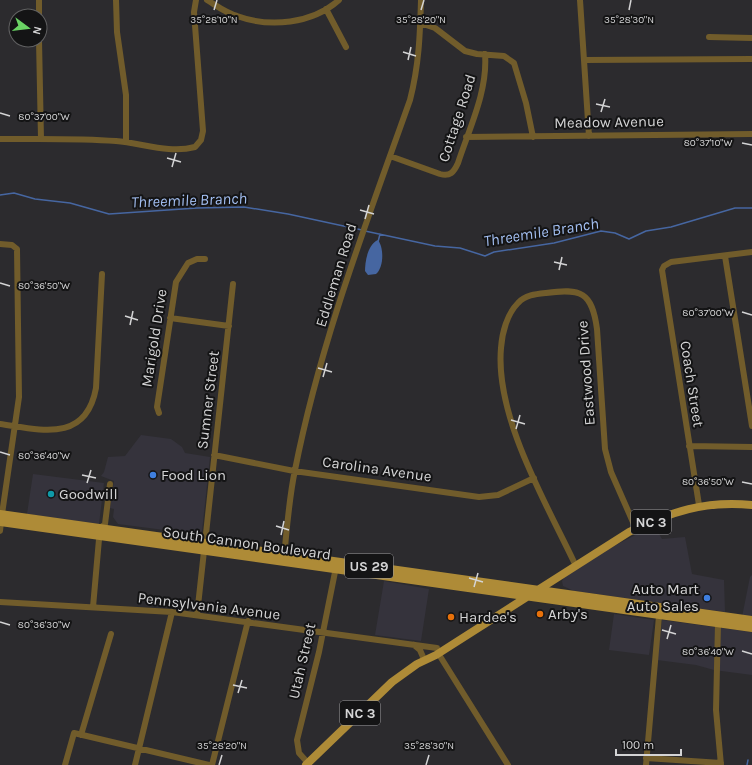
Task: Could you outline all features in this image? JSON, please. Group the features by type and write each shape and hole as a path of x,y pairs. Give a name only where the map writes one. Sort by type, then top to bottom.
{"main road":[{"name":"NC 3","path":"531,592 574,562 635,527 698,503 727,498 752,500"},
{"name":"NC 3","path":"698,503 731,503 752,505"},
{"name":"South Cannon Boulevard","path":"1,518 531,592 659,616 752,628"},
{"name":"NC 3","path":"416,664 421,663 438,650 561,575 635,527"},
{"name":"South Cannon Boulevard","path":"336,565 531,592 569,594 752,620"},
{"path":"561,575 560,585 569,594"},
{"name":"US 29","path":"659,616 666,612 690,611"},
{"name":"NC 3","path":"307,764 392,682 423,657 438,650"}],"street":[{"path":"116,0 116,32 126,95 126,142"},
{"path":"0,139 93,139 126,142 177,150 195,147 202,140 203,131 194,12 196,0"},
{"path":"207,0 236,16 262,22 295,21 326,9 339,0"},
{"name":"Eddleman Road","path":"284,558 294,471 308,412 358,244 390,156 417,75 420,0"},
{"path":"580,0 589,136"},
{"path":"326,9 346,47"},
{"path":"420,23 435,28 465,51 504,56 514,63 526,103 533,137"},
{"path":"709,37 752,38"},
{"path":"39,48 40,139"},
{"name":"Cottage Road","path":"390,156 440,174 448,175 456,168 484,80 485,54"},
{"path":"584,60 752,58"},
{"name":"Meadow Avenue","path":"466,137 752,134"},
{"path":"0,244 12,245 17,249 19,397 0,531"},
{"path":"752,252 725,256 752,426"},
{"name":"Coach Street","path":"698,503 663,276 664,266 671,262 725,256"},
{"name":"Marigold Drive","path":"159,413 157,407 176,282 188,263 197,259 205,259"},
{"path":"0,424 51,431 66,428 79,421 92,404 96,388 102,274"},
{"name":"Sumner Street","path":"197,615 233,284"},
{"name":"Eastwood Drive","path":"574,562 518,443 507,402 501,362 504,331 510,312 522,299 538,294 574,291 588,300 595,315 605,449 611,472 635,527"},
{"path":"170,318 229,326"},
{"path":"689,446 752,447"},
{"name":"Carolina Avenue","path":"214,455 294,471 479,497 498,494 534,478"},
{"path":"93,607 100,532 105,524 110,484"},
{"name":"Utah Street","path":"307,764 299,753 297,740 323,632 336,565"},
{"name":"Pennsylvania Avenue","path":"0,602 172,612 424,646 438,650"},
{"path":"135,765 172,612"},
{"path":"659,616 646,762 721,764 716,710 718,624"},
{"path":"65,765 74,733 210,765 248,622"},
{"path":"81,735 111,634"},
{"path":"414,645 420,650 423,657"},
{"path":"438,650 508,765"}],"shaded area":[{"path":"141,435 171,439 182,447 185,453 210,457 202,531 195,534 118,524 113,517 114,509 110,508 114,481 101,476 104,472 108,457 125,456"},
{"path":"33,474 104,483 99,524 27,514"},
{"path":"659,523 658,532 662,539 685,537 692,574 724,580 725,612 574,591 563,586 562,581 565,576 606,550"},
{"path":"752,575 752,618 742,617 750,577"},
{"path":"384,581 429,589 421,641 375,635"},
{"path":"614,614 654,620 649,655 609,650"},
{"path":"662,620 752,632 752,675 657,660"}],"water":[{"path":"378,240 382,252 381,267 376,274 368,275 365,271 369,249"}],"waterway":[{"name":"Threemile Branch","path":"0,195 14,193 35,199 70,203 109,214 197,208 244,207 288,214 362,230"},
{"name":"Threemile Branch","path":"365,231 435,246 460,248 485,256 494,252 554,243 601,231 615,233 629,239 646,231 671,227 735,208 752,208"},
{"path":"378,242 380,234"},
{"path":"747,765 748,760"}],"place":[{"name":"Food Lion","path":"153,475"},
{"name":"Goodwill","path":"51,494"},
{"name":"Auto Mart Auto Sales","path":"707,598"},
{"name":"Arby's","path":"540,614"},
{"name":"Hardee's","path":"451,617"}]}
